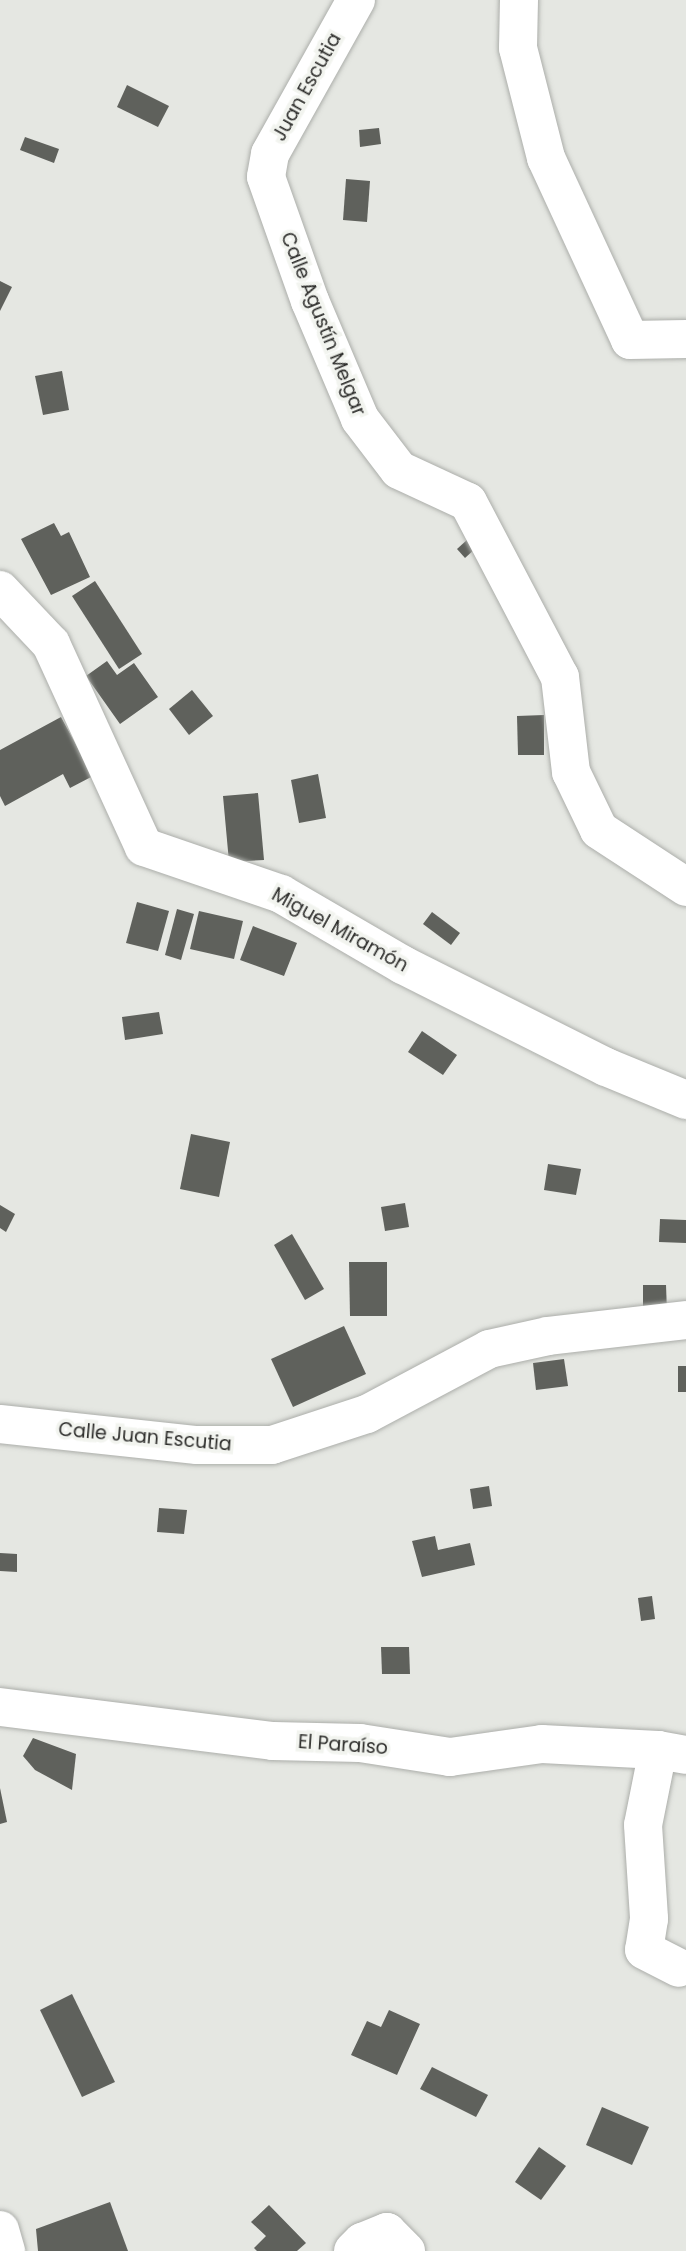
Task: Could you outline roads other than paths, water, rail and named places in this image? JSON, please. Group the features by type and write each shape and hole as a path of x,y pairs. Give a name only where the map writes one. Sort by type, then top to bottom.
{"street":[{"name":"Juan Escutia","path":"266,177 270,153 356,0"},
{"path":"519,0 518,48 546,158 630,340 686,339"},
{"name":"Calle Agustín Melgar","path":"266,177 310,301 360,419 399,470 467,502 560,677 571,772 599,830 686,887"},
{"name":"Miguel Miramón","path":"0,590 51,644 144,847 281,894 403,965 606,1067 686,1100"},
{"name":"Calle Juan Escutia","path":"0,1424 197,1445 272,1445 367,1414 489,1349 548,1336 686,1320"},
{"name":"El Paraíso","path":"0,1707 273,1741 360,1743 450,1757 542,1744 672,1753"},
{"path":"672,1753 643,1825 649,1919 644,1950 684,1967"},
{"path":"0,2230 6,2251"},
{"path":"353,2251 362,2242 397,2242"}]}
